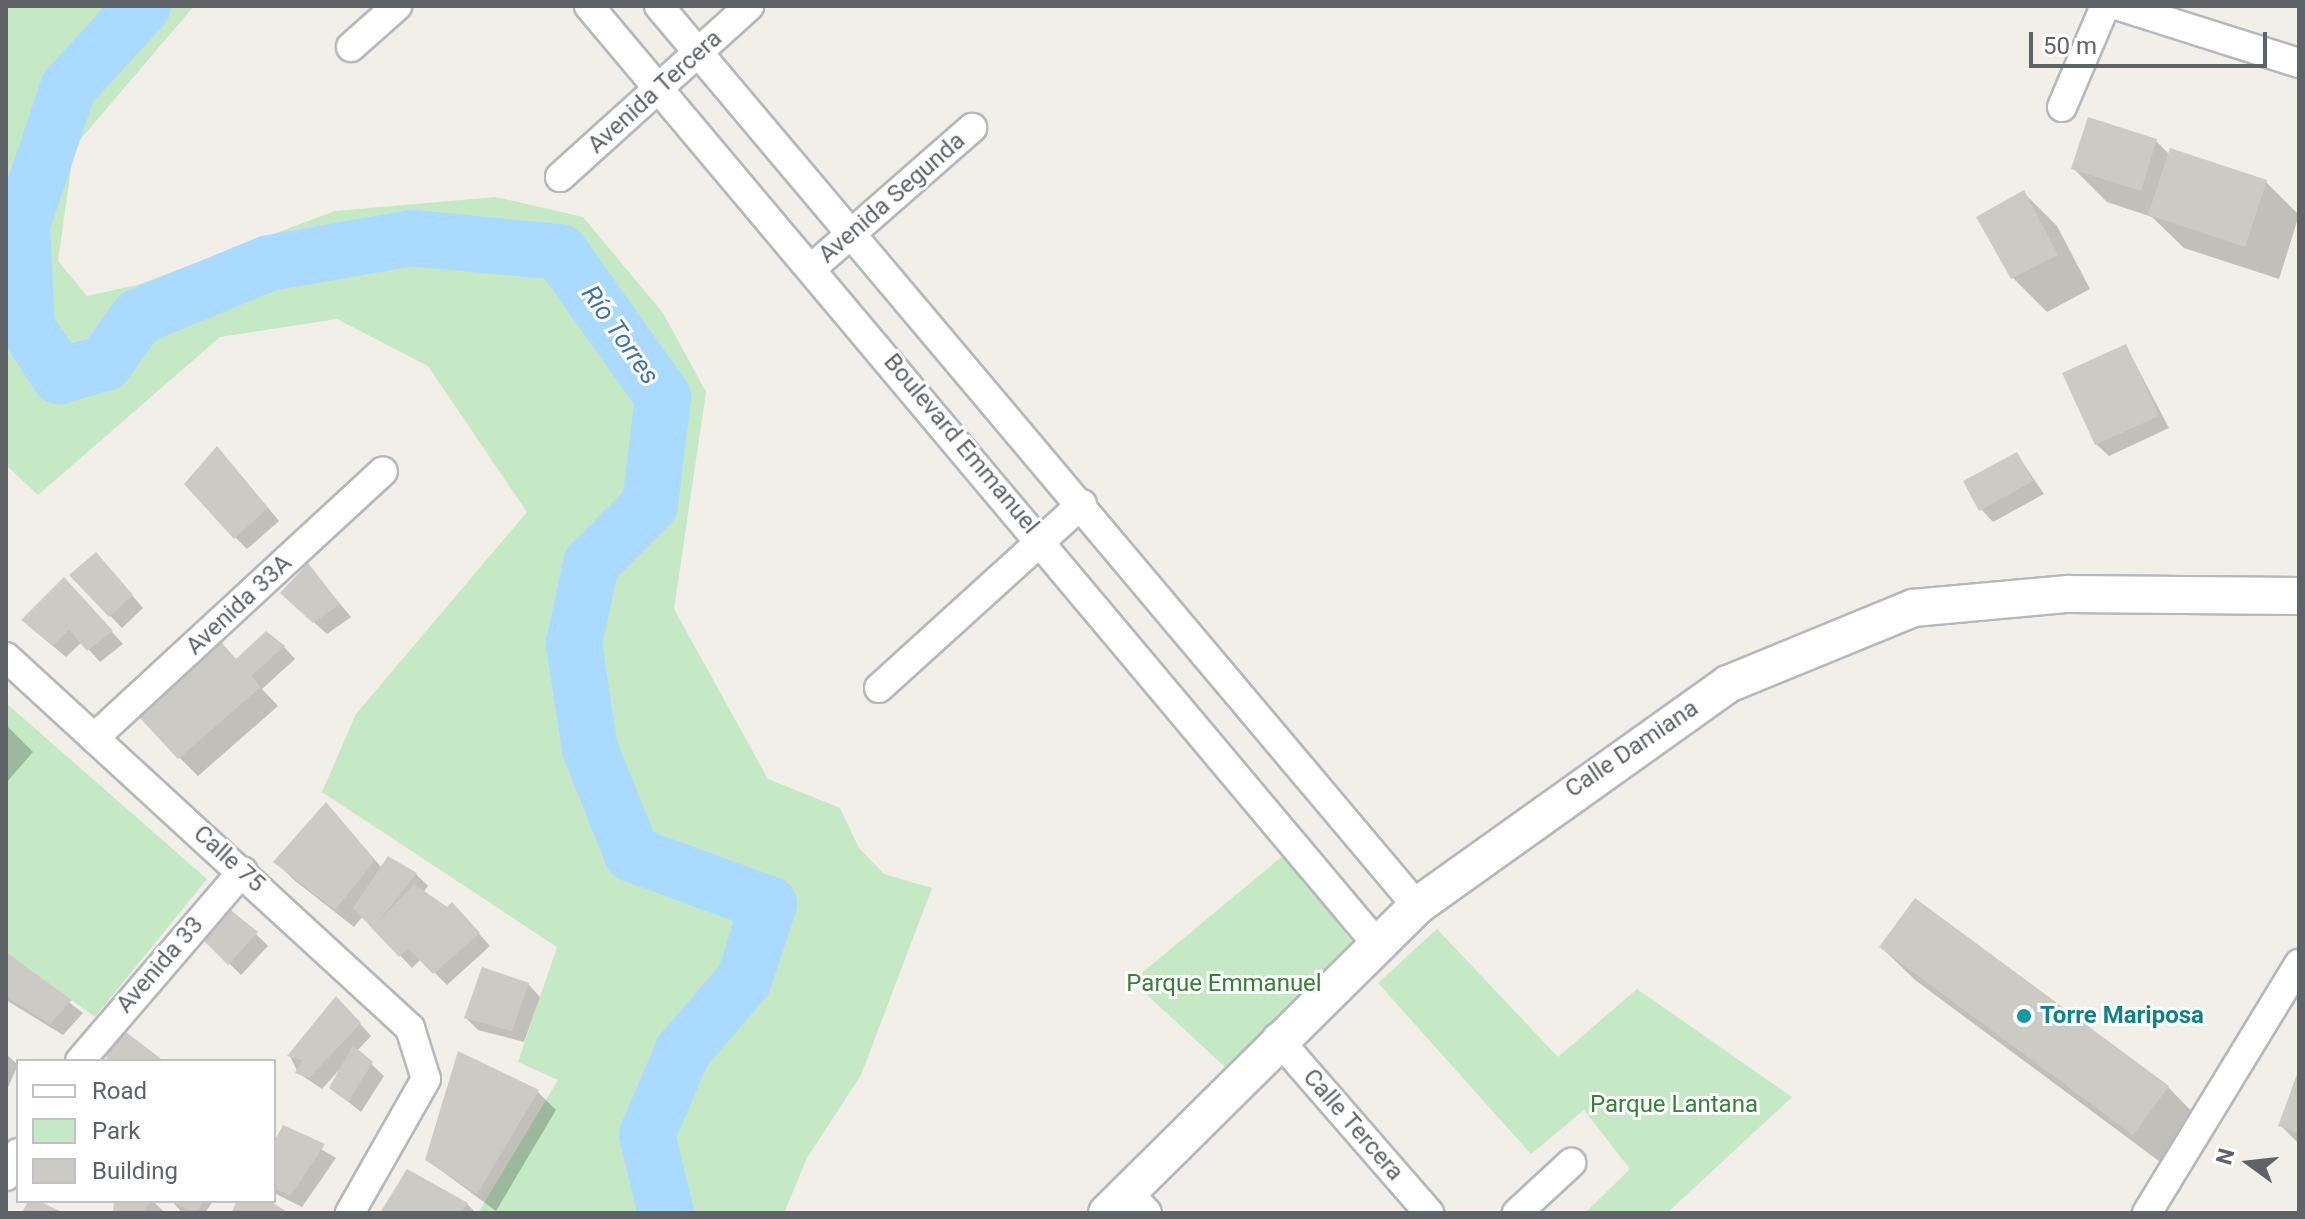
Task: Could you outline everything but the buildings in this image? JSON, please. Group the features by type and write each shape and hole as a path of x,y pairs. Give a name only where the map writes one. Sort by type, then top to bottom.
{"street":[{"path":"351,47 397,6"},
{"name":"Boulevard Emmanuel","path":"589,6 1041,539 1376,943"},
{"path":"659,6 1082,504 1417,906"},
{"name":"Avenida Tercera","path":"560,177 749,6"},
{"path":"2062,107 2105,6"},
{"path":"2119,6 2299,63"},
{"name":"Avenida Segunda","path":"812,268 972,128"},
{"name":"Avenida 33A","path":"94,738 383,471"},
{"path":"879,688 1082,504"},
{"name":"Calle Damiana","path":"1127,1206 1277,1038 1417,906 1728,684 1913,608 2068,594 2299,596"},
{"name":"Calle 75","path":"6,657 243,871 410,1028 426,1079 350,1213"},
{"name":"Avenida 33","path":"82,1059 243,871"},
{"path":"2147,1213 2299,964"},
{"name":"Calle Tercera","path":"1277,1038 1429,1213"},
{"path":"6,1176 16,1157"},
{"path":"1517,1213 1571,1163"}],"green space":[{"path":"6,6 194,6 74,147 58,261 87,296 137,285 335,211 496,197 583,217 663,313 706,392 674,609 768,779 840,808 859,848 884,874 932,888 861,1075 807,1158 784,1213 478,1213 558,1080 518,1062 557,947 322,792 356,714 527,512 428,366 337,319 220,337 38,495 6,465"},
{"path":"6,703 207,879 95,1017 21,963 6,984"},
{"name":"Parque Emmanuel","path":"1284,855 1353,943 1225,1067 1132,981"},
{"name":"Parque Lantana","path":"1437,929 1558,1057 1637,989 1792,1097 1667,1213 1585,1213 1630,1169 1584,1110 1531,1154 1378,983"}],"waterway":[{"name":"Río Torres","path":"143,6 68,88 22,225 27,327 59,376 105,363 138,317 269,263 412,238 560,252 663,397 650,505 591,564 574,644 590,749 632,854 769,904 744,980 683,1051 647,1135 666,1213"}],"place":[{"name":"Torre Mariposa","path":"2024,1016"}]}
